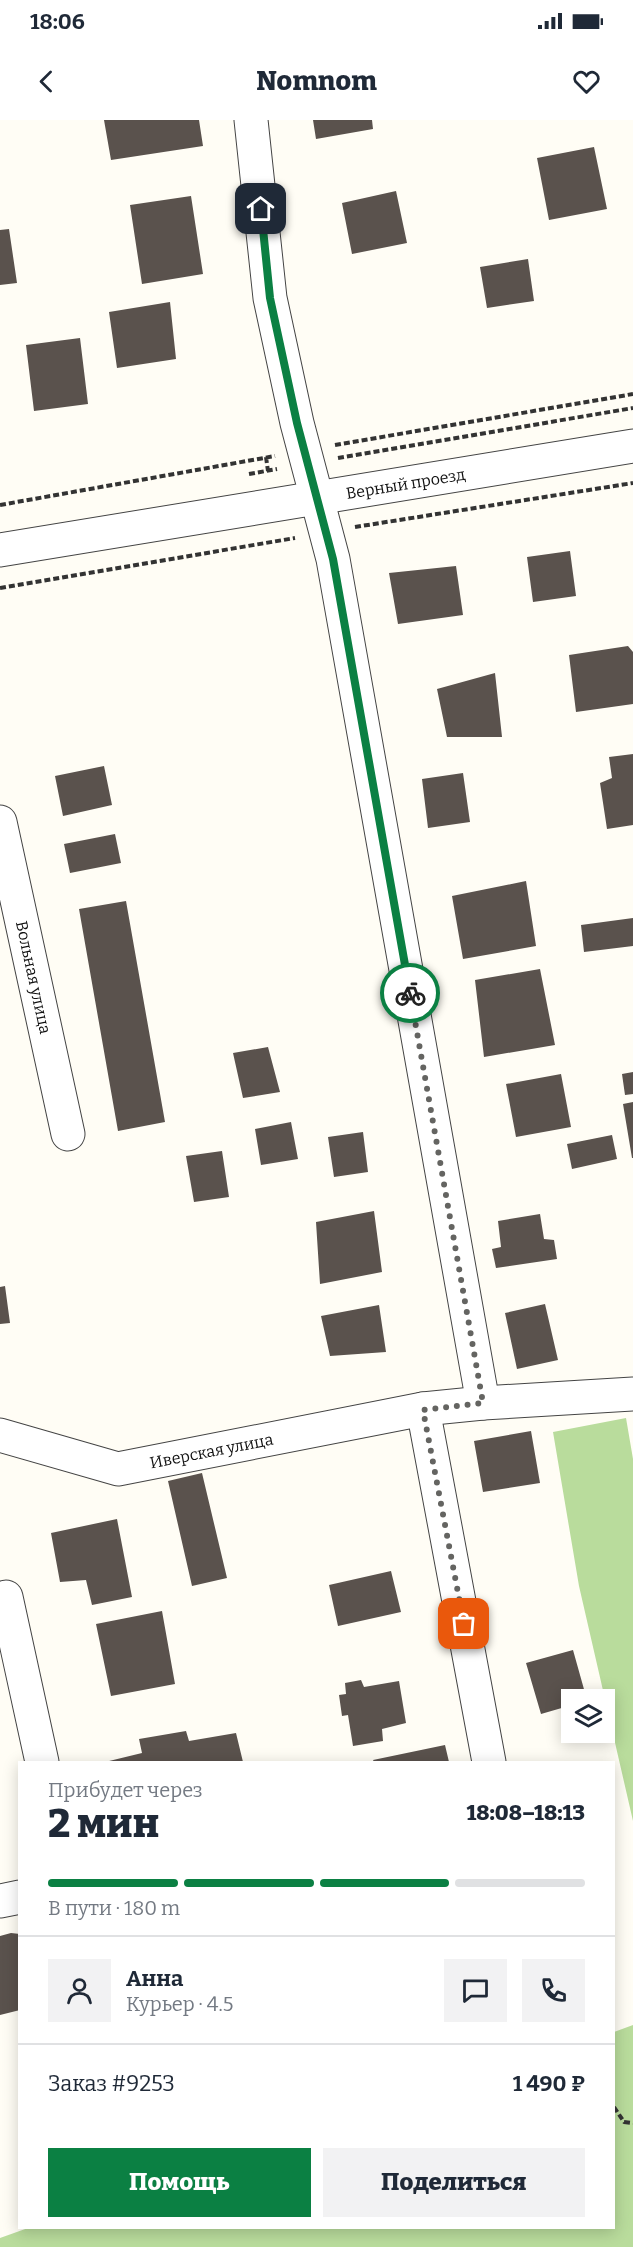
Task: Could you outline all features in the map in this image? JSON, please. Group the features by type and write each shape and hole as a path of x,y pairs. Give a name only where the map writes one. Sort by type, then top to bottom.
{"street":[{"path":"251,120 270,298 297,423 333,559 483,1403"},
{"name":"Верный проезд","path":"0,550 633,446"},
{"name":"Вольная улица","path":"0,822 68,1134"},
{"name":"Иверская улица","path":"0,1435 118,1469 423,1410 483,1403 633,1394"},
{"path":"423,1410 489,1761"},
{"path":"6,1597 42,1761"},
{"path":"0,1901 18,1897"}],"path":[{"path":"615,2108 624,2122 633,2123"}],"green space":[{"path":"626,1418 633,1459 633,1821 615,1743 615,1689 603,1689 579,1586 553,1432"},
{"path":"633,2025 633,2247 0,2247 0,2238 25,2229 615,2229 615,2032"}],"building":[{"path":"104,120 199,120 203,146 111,160"},
{"path":"313,120 372,120 373,129 316,139"},
{"path":"594,147 607,209 549,220 537,158"},
{"path":"396,191 407,243 352,254 342,203"},
{"path":"191,196 203,274 142,284 130,205"},
{"path":"9,229 17,283 0,285 0,230"},
{"path":"528,259 534,301 487,308 480,267"},
{"path":"170,302 176,359 117,368 109,312"},
{"path":"80,338 88,404 34,411 26,345"},
{"path":"570,551 576,596 533,602 527,557"},
{"path":"456,566 463,615 398,624 389,573"},
{"path":"628,646 633,652 633,704 576,712 569,655"},
{"path":"495,673 502,737 447,737 437,689"},
{"path":"633,754 633,825 607,829 600,783 612,778 609,757"},
{"path":"104,766 112,805 63,816 55,776"},
{"path":"463,773 470,822 428,828 422,779"},
{"path":"115,834 121,863 70,873 64,844"},
{"path":"526,881 536,946 463,959 452,896"},
{"path":"126,901 165,1122 118,1131 79,909"},
{"path":"633,918 633,946 584,952 581,925"},
{"path":"540,969 555,1045 484,1057 475,980"},
{"path":"268,1047 280,1092 243,1098 233,1053"},
{"path":"633,1072 633,1094 625,1095 622,1074"},
{"path":"561,1074 571,1127 516,1137 506,1084"},
{"path":"633,1102 633,1158 632,1158 623,1104"},
{"path":"291,1122 298,1159 261,1165 255,1129"},
{"path":"363,1132 368,1172 334,1177 328,1137"},
{"path":"612,1135 617,1159 572,1169 567,1144"},
{"path":"222,1151 229,1197 194,1202 186,1156"},
{"path":"374,1211 382,1272 320,1284 316,1222"},
{"path":"540,1214 544,1239 554,1240 557,1259 496,1268 492,1249 501,1247 498,1221"},
{"path":"5,1286 10,1323 0,1324 0,1287"},
{"path":"545,1304 558,1360 517,1369 505,1313"},
{"path":"379,1305 386,1352 330,1356 321,1316"},
{"path":"531,1431 540,1483 483,1492 474,1441"},
{"path":"202,1473 227,1578 192,1586 168,1481"},
{"path":"117,1519 132,1597 92,1605 86,1580 60,1582 51,1533"},
{"path":"391,1571 401,1612 338,1626 329,1585"},
{"path":"162,1611 175,1684 111,1696 96,1624"},
{"path":"573,1650 584,1689 561,1689 561,1708 541,1714 526,1663"},
{"path":"361,1680 364,1687 399,1681 406,1723 382,1729 383,1741 353,1746 348,1715 342,1716 339,1695 346,1694 345,1683"},
{"path":"186,1731 189,1741 236,1733 243,1761 109,1761 142,1753 139,1739"},
{"path":"445,1745 449,1761 374,1761"},
{"path":"18,1934 18,2010 0,2015 0,1936"}],"way so far":[{"path":"410,993 483,1403 423,1410 464,1624"}],"route":[{"path":"261,209 270,298 297,423 333,559 410,993"}]}
